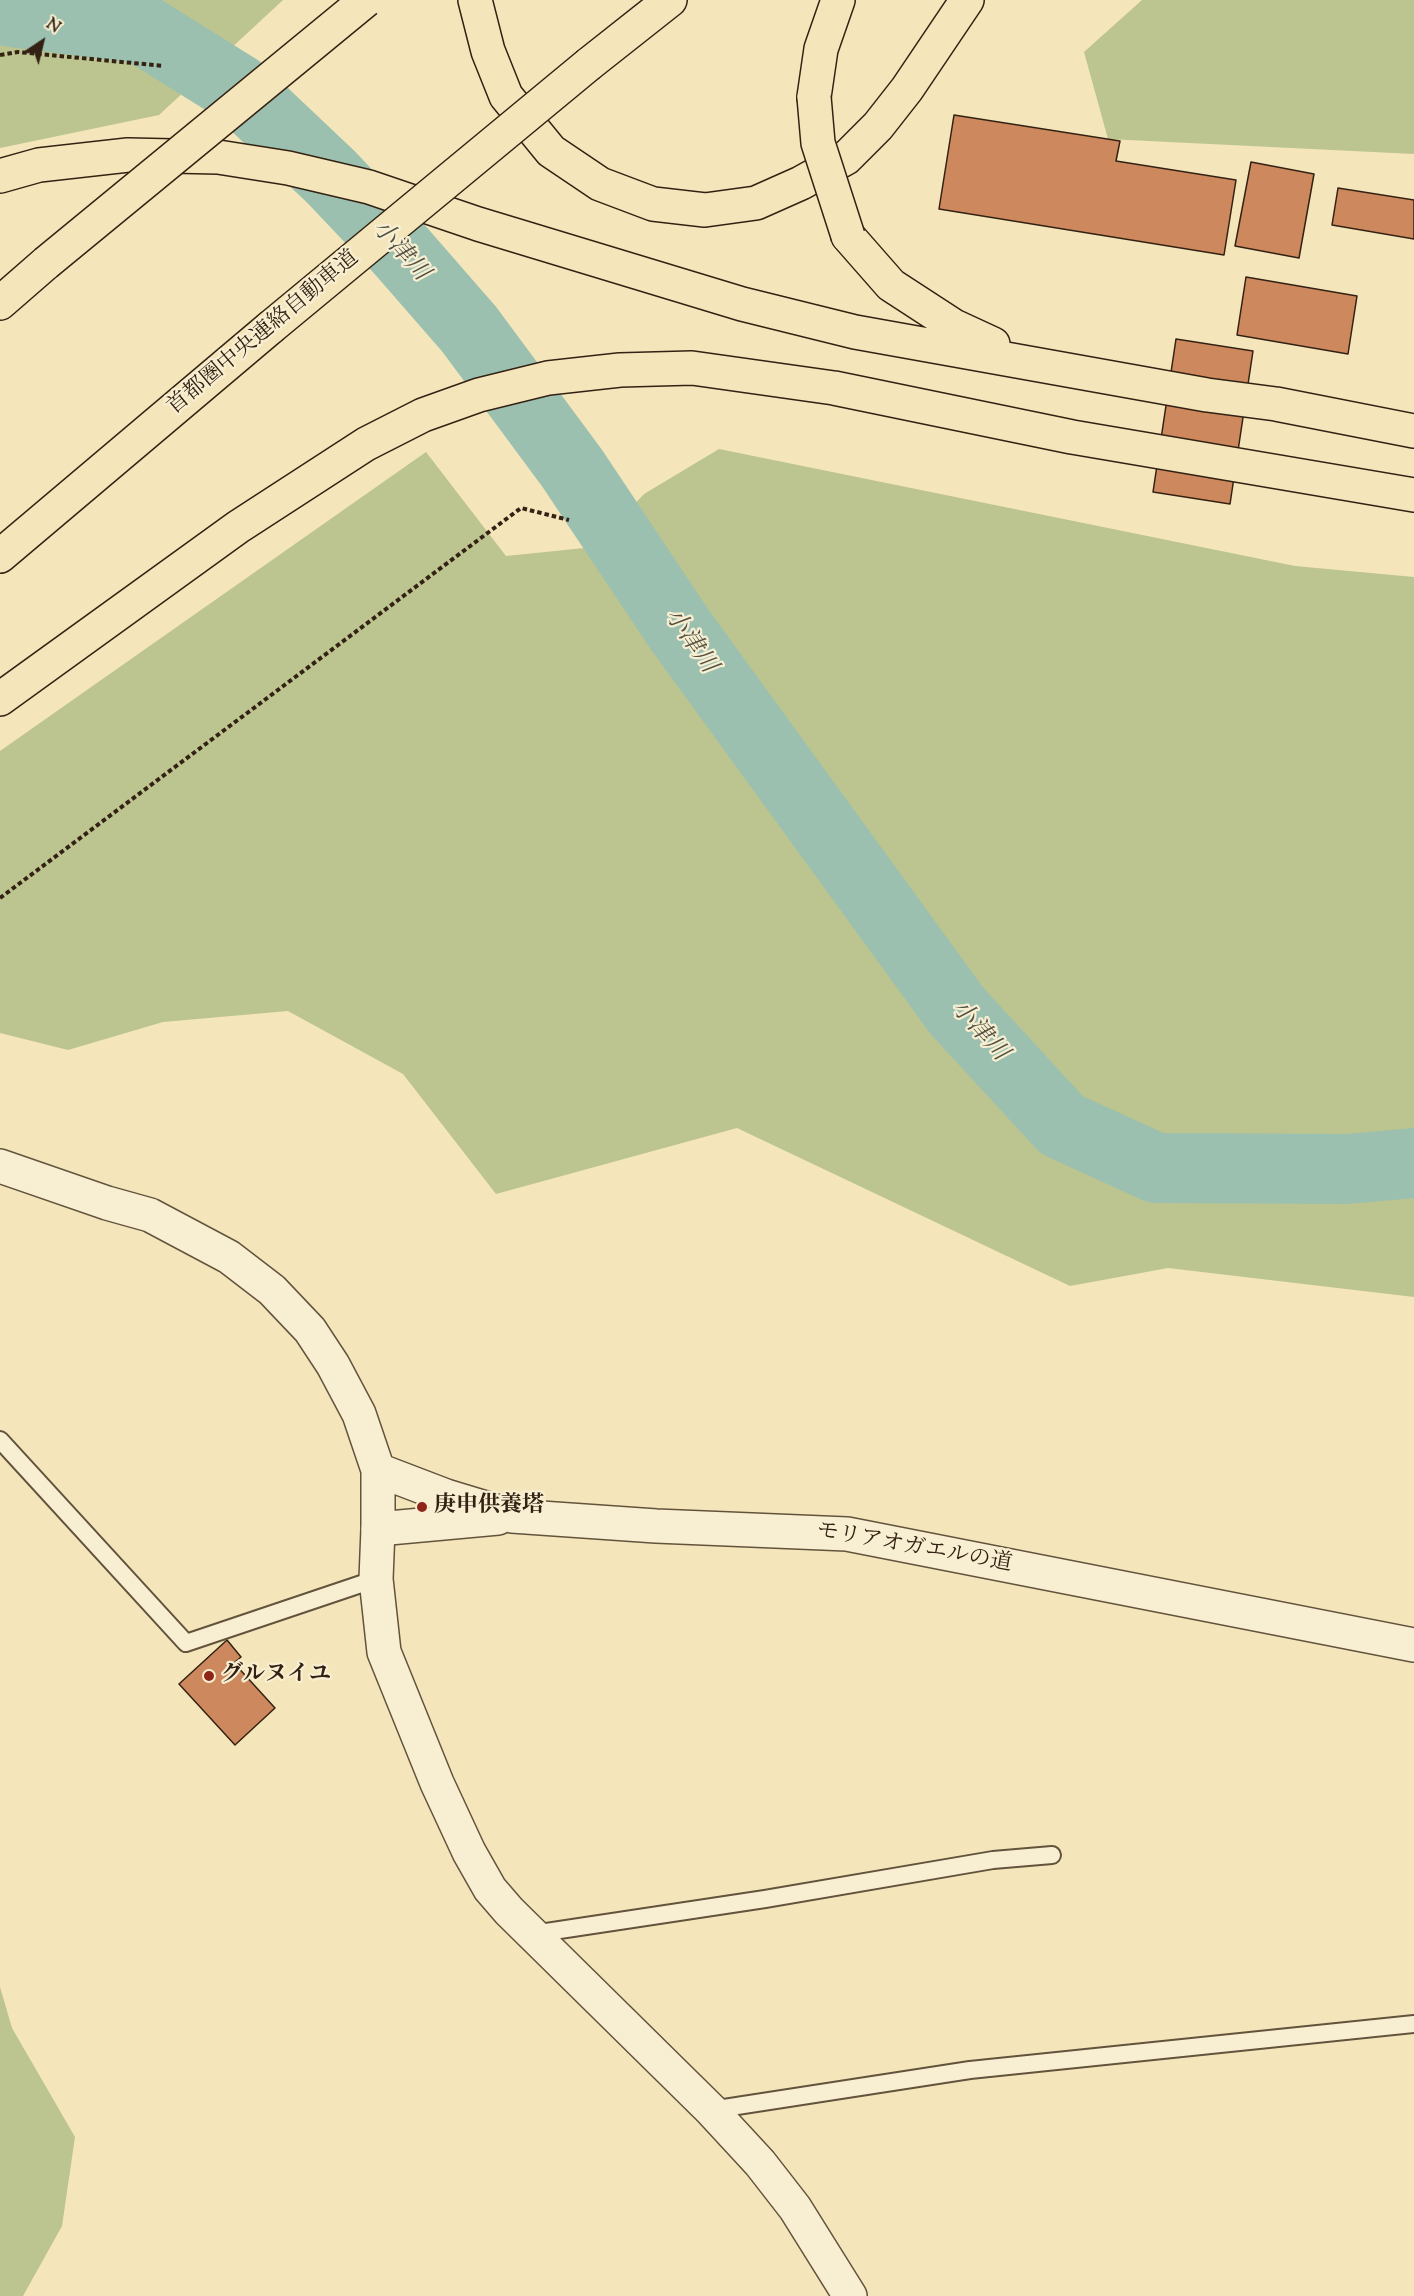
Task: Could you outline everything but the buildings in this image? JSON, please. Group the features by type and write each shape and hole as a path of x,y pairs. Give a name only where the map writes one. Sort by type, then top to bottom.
{"highway":[{"path":"0,303 366,0"},
{"path":"475,0 488,51 506,96 551,151 600,184 653,204 705,210 756,203 801,183 846,158 885,117 967,0"},
{"name":"首都圏中央連絡自動車道","path":"0,556 271,327 670,0"},
{"path":"838,0 822,49 814,96 818,143 848,236 891,285 954,326 1035,363"},
{"path":"0,176 39,165 128,155 218,157 288,168 369,187 742,304 855,332 1206,395 1276,404 1414,429"},
{"path":"0,699 238,527 366,444 423,415 479,395 548,378 620,370 692,368 834,388 1072,437 1414,495"}],"street":[{"path":"0,1166 107,1203 150,1215 229,1257 272,1290 310,1330 333,1365 359,1414 378,1470 376,1579 384,1652 437,1783 469,1852 490,1889 711,2110 760,2163 795,2208 850,2296"},
{"name":"モリアオガエルの道","path":"378,1470 446,1496 512,1516 656,1526 847,1534 1414,1645"},
{"path":"378,1529 512,1516"}],"lane":[{"path":"0,1440 186,1643 376,1579"},
{"path":"533,1934 765,1899 993,1860 1052,1855"},
{"path":"711,2110 970,2070 1414,2024"}],"path":[{"path":"0,55 18,52 164,66"},
{"path":"0,898 521,508 569,520"}],"green space":[{"path":"0,0 283,0 159,115 0,148"},
{"path":"1142,0 1414,0 1414,154 1108,139 1084,52"},
{"path":"719,449 1295,566 1414,577 1414,1297 1168,1268 1070,1286 737,1128 496,1194 403,1074 288,1011 163,1022 68,1050 0,1033 0,751 426,452 506,556 594,547 644,494"},
{"path":"0,1987 12,2028 75,2137 62,2226 23,2296 0,2296"}],"waterway":[{"name":"小津川","path":"0,8 12,12 142,29 238,89 331,177 401,251 469,329 572,468 680,630 957,1011 1062,1125 1156,1168 1346,1169 1414,1163"}],"place":[{"name":"庚申供養塔","path":"422,1507"},
{"name":"グルヌイユ","path":"209,1676"}]}
